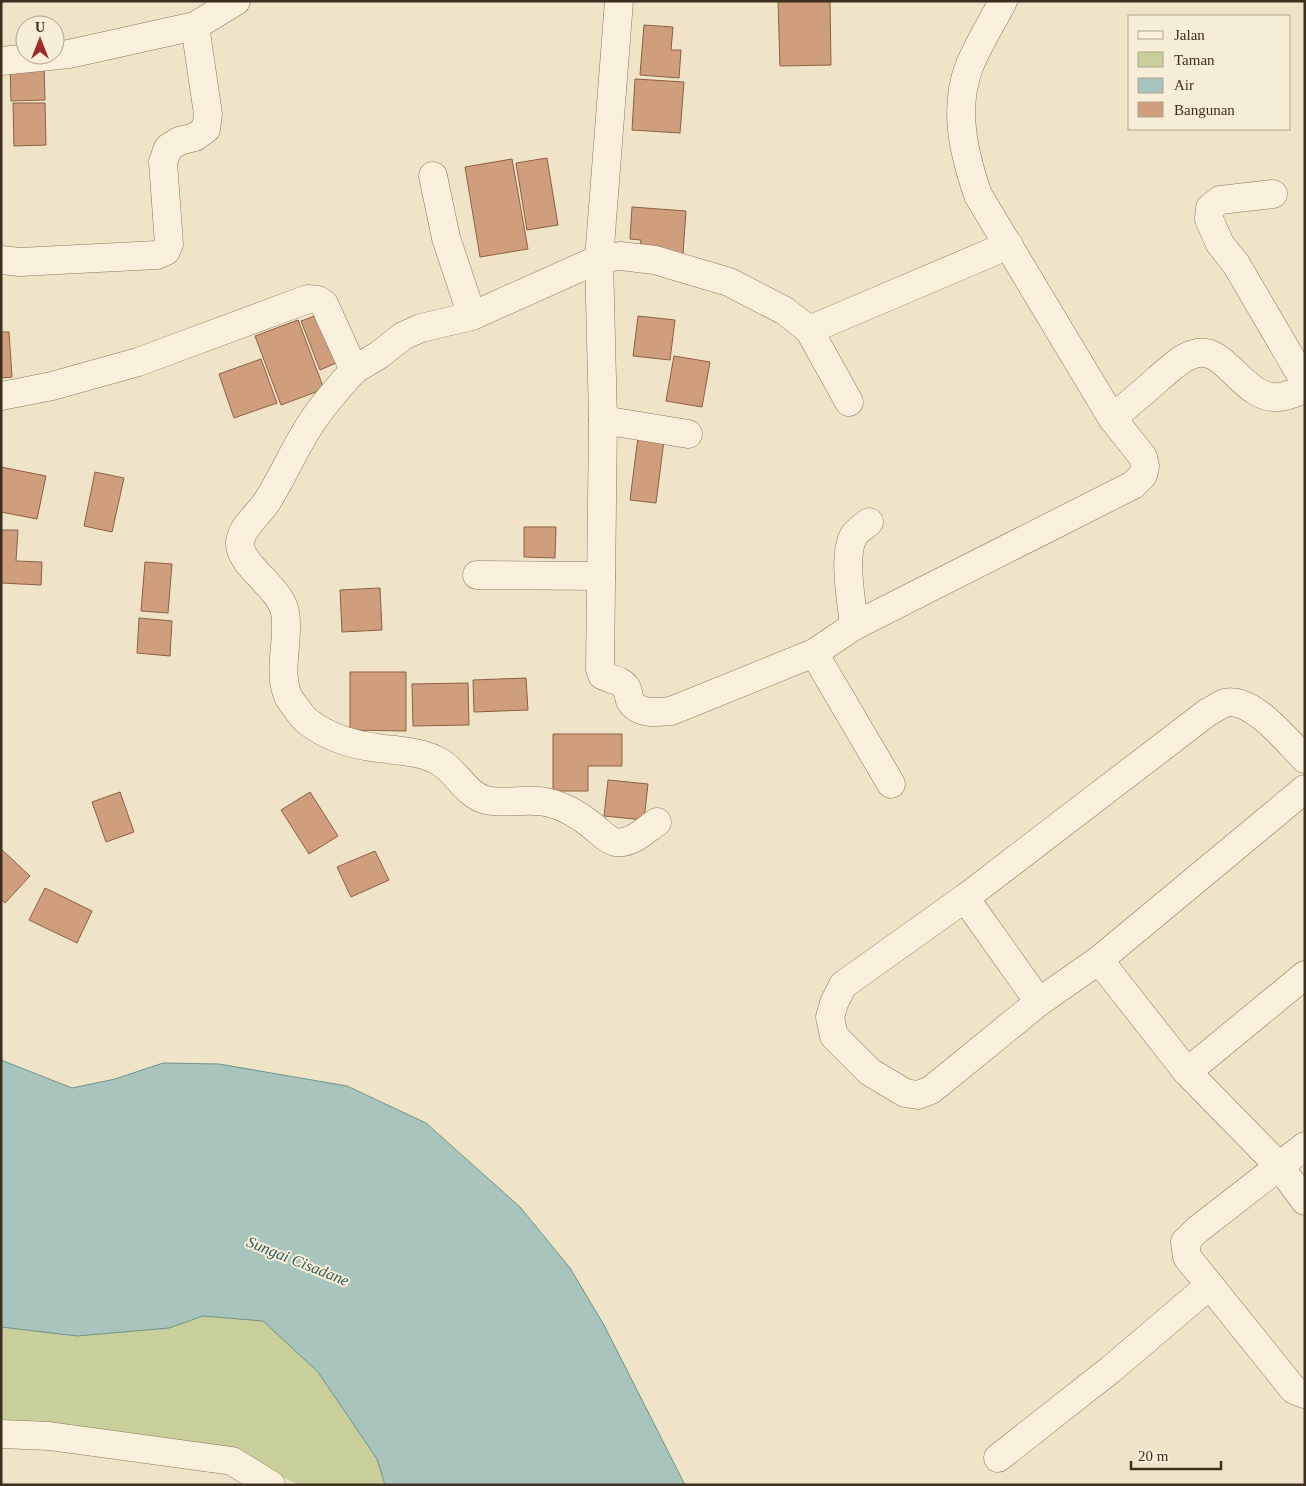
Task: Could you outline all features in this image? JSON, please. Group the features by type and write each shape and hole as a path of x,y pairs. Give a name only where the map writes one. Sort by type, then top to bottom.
{"street":[{"path":"1,61 69,54 196,26 236,1"},
{"path":"619,1 599,259 603,420 600,668 602,674 606,677 618,680 627,688 630,702 650,713 671,711 814,653 854,626 1133,485 1143,475 1145,466 1143,457 1112,418 978,195 969,168 962,137 961,103 969,67 1003,1"},
{"path":"1,260 20,262 156,255 166,251 168,244 163,162 168,148 178,142 195,137 206,128 208,114 196,26"},
{"path":"434,176 446,238 472,316"},
{"path":"1273,194 1220,200 1210,208 1209,219 1220,244 1236,264 1305,382"},
{"path":"809,330 1009,245"},
{"path":"657,822 637,837 624,842 614,842 567,809 549,802 531,800 504,802 484,800 469,791 440,762 416,753 374,748 335,738 306,720 288,696 283,676 285,611 277,595 248,562 241,550 242,531 267,502 315,417 354,370 379,355 403,336 422,328 472,316 599,259 620,256 655,260 729,282 785,310 809,330 849,402"},
{"path":"1,396 52,386 138,362 308,298 318,300 324,304 354,370"},
{"path":"1112,418 1181,360 1195,353 1210,353 1223,361 1248,386 1262,394 1278,397 1305,389"},
{"path":"603,420 688,434"},
{"path":"854,626 848,563 850,545 855,533 870,522"},
{"path":"477,575 601,576"},
{"path":"814,653 891,784"},
{"path":"1305,760 1263,716 1243,705 1226,703 1208,712 965,898 842,985 830,1017 834,1036 870,1072 905,1093 918,1095 931,1090 1039,1002 1100,960 1305,789"},
{"path":"965,898 1039,1002"},
{"path":"1100,960 1187,1072 1279,1166 1305,1201"},
{"path":"1187,1072 1305,975"},
{"path":"1305,1146 1197,1230 1185,1242 1187,1257 1294,1390 1305,1394"},
{"path":"998,1458 1110,1370 1210,1285"},
{"path":"1,1434 49,1436 232,1461 271,1485"}],"green space":[{"path":"203,1316 263,1321 318,1372 377,1459 385,1485 299,1485 218,1446 1,1425 1,1327 77,1336 169,1328"}],"water":[{"name":"Sungai Cisadane","path":"1,1060 72,1088 115,1079 163,1063 219,1064 347,1086 426,1123 520,1207 570,1268 604,1325 685,1485 385,1485 377,1459 318,1372 263,1321 203,1316 169,1328 77,1336 1,1327"}],"building":[{"path":"778,1 830,1 831,65 780,66"},
{"path":"644,25 673,27 671,50 681,50 679,78 640,75"},
{"path":"10,64 44,65 45,100 11,101"},
{"path":"635,79 684,82 680,133 632,130"},
{"path":"13,103 45,103 46,145 14,146"},
{"path":"547,158 558,225 527,230 516,163"},
{"path":"512,159 528,249 480,257 465,167"},
{"path":"632,207 686,211 683,254 640,251 641,240 630,239"},
{"path":"326,312 345,359 320,370 301,321"},
{"path":"638,316 675,320 670,360 633,356"},
{"path":"298,320 324,389 281,405 255,336"},
{"path":"1,332 9,332 12,377 1,378"},
{"path":"674,356 710,362 702,407 666,401"},
{"path":"261,359 277,403 234,418 219,374"},
{"path":"638,437 664,440 656,503 630,500"},
{"path":"1,467 46,476 37,519 1,512"},
{"path":"95,472 124,478 112,532 84,526"},
{"path":"524,527 556,527 555,558 524,557"},
{"path":"1,530 18,530 16,561 42,562 41,585 1,583"},
{"path":"145,562 172,564 168,613 141,611"},
{"path":"380,588 382,630 342,632 340,590"},
{"path":"139,618 172,621 170,656 137,653"},
{"path":"350,672 406,672 406,731 350,730"},
{"path":"526,678 528,710 474,712 473,680"},
{"path":"468,683 469,725 413,726 412,684"},
{"path":"553,734 622,734 622,766 588,766 588,791 553,791"},
{"path":"608,780 648,784 644,820 604,816"},
{"path":"120,792 134,832 106,842 92,802"},
{"path":"310,792 338,836 309,854 281,810"},
{"path":"1,849 30,876 5,903 1,899"},
{"path":"375,851 389,880 351,897 337,867"},
{"path":"45,888 92,911 77,943 29,920"}]}
